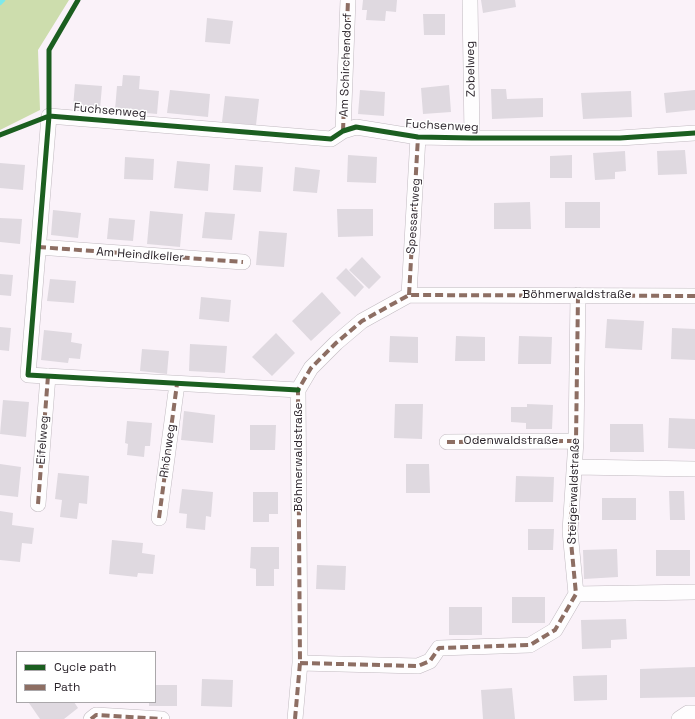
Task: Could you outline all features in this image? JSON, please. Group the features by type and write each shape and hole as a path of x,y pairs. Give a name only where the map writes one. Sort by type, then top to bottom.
{"street":[{"name":"Am Schirchendorf","path":"343,131 348,0"},
{"name":"Zobelweg","path":"470,0 472,138"},
{"name":"Fuchsenweg","path":"298,390 28,374 50,116 331,139 343,131 356,127 418,137 472,138 620,138 695,133"},
{"name":"Spessartweg","path":"409,295 418,137"},
{"name":"Am Heindlkeller","path":"38,247 243,262"},
{"name":"Böhmerwaldstraße","path":"295,719 300,663 298,390 311,368 336,343 362,321 409,295 695,296"},
{"name":"Steigerwaldstraße","path":"576,594 570,531 576,441 578,295"},
{"name":"Eifelweg","path":"38,504 48,376"},
{"name":"Rhönweg","path":"159,518 177,384"},
{"name":"Odenwaldstraße","path":"447,442 576,441"},
{"path":"575,467 695,469"},
{"path":"300,663 418,666 430,661 438,648 530,645 555,630 576,594 695,592"},
{"path":"679,719 688,713 695,713"},
{"path":"91,719 96,715 162,719"}],"green space":[{"path":"0,0 69,0 38,50 40,110 0,130"}],"building":[{"path":"363,0 397,0 396,12 386,11 385,21 366,20 367,10 362,10"},
{"path":"481,0 515,0 516,7 483,13"},
{"path":"423,14 445,14 445,35 424,35"},
{"path":"207,18 233,21 230,44 205,42"},
{"path":"123,75 140,76 139,89 159,91 157,114 115,110 117,86 122,86"},
{"path":"75,84 102,86 100,109 73,107"},
{"path":"449,85 451,112 423,114 421,88"},
{"path":"491,89 506,89 507,99 543,98 543,117 492,119"},
{"path":"170,90 210,94 208,117 167,113"},
{"path":"360,90 385,92 384,116 358,114"},
{"path":"695,90 695,110 666,113 664,93"},
{"path":"631,91 632,117 583,119 581,93"},
{"path":"225,96 259,99 256,125 222,122"},
{"path":"685,150 687,174 658,175 657,151"},
{"path":"625,151 626,171 615,172 615,179 595,180 593,153"},
{"path":"348,155 377,157 376,183 347,182"},
{"path":"572,155 572,178 550,178 550,156"},
{"path":"125,157 154,159 153,180 124,179"},
{"path":"177,161 210,164 208,191 174,188"},
{"path":"0,163 25,165 23,190 0,188"},
{"path":"235,165 263,167 261,192 233,190"},
{"path":"295,167 320,170 317,193 293,191"},
{"path":"530,202 531,229 494,229 494,203"},
{"path":"565,202 600,202 600,228 565,228"},
{"path":"337,209 373,209 373,236 338,237"},
{"path":"53,210 81,213 78,238 51,235"},
{"path":"150,211 183,214 180,247 147,244"},
{"path":"205,212 235,214 232,240 202,238"},
{"path":"0,218 22,219 20,244 0,242"},
{"path":"109,218 135,220 133,241 107,239"},
{"path":"259,231 287,233 284,267 256,265"},
{"path":"362,257 381,277 369,289 349,270"},
{"path":"346,268 364,287 355,297 336,278"},
{"path":"0,274 13,275 11,296 0,295"},
{"path":"50,279 76,281 74,303 47,301"},
{"path":"322,292 341,313 311,341 292,321"},
{"path":"201,297 231,300 229,322 199,319"},
{"path":"607,319 644,321 642,350 605,348"},
{"path":"0,327 11,328 9,351 0,350"},
{"path":"672,328 695,329 695,360 671,359"},
{"path":"44,330 72,333 71,342 82,344 80,359 69,358 68,363 41,360"},
{"path":"276,333 295,353 272,376 252,357"},
{"path":"390,336 418,337 418,363 389,362"},
{"path":"456,336 485,337 485,361 455,361"},
{"path":"519,336 552,337 551,364 518,364"},
{"path":"190,344 227,346 225,373 189,371"},
{"path":"142,349 169,351 167,374 140,371"},
{"path":"3,400 29,402 26,437 0,434"},
{"path":"395,404 423,404 422,439 394,438"},
{"path":"527,404 553,405 552,429 526,429 526,423 511,422 511,407 527,407"},
{"path":"184,411 215,415 213,443 181,440"},
{"path":"669,418 695,419 695,449 668,448"},
{"path":"127,421 152,423 150,446 145,446 144,457 127,455 128,444 125,443"},
{"path":"610,424 643,424 644,452 610,452"},
{"path":"250,425 276,425 275,450 250,450"},
{"path":"0,464 21,467 18,497 0,495"},
{"path":"406,464 429,464 430,493 406,493"},
{"path":"58,473 89,476 87,504 79,503 77,519 60,517 62,500 55,499"},
{"path":"516,476 554,477 553,502 515,502"},
{"path":"182,489 213,492 211,517 206,516 205,530 186,528 187,514 179,513"},
{"path":"669,491 684,491 685,520 670,520"},
{"path":"253,492 278,492 278,514 269,514 269,522 253,522"},
{"path":"602,498 636,498 636,520 602,520"},
{"path":"0,511 13,513 12,525 34,528 32,544 22,543 20,562 0,560"},
{"path":"528,529 554,529 553,550 528,550"},
{"path":"112,540 143,543 142,553 155,555 153,574 138,573 137,577 109,574"},
{"path":"251,547 279,547 279,569 274,569 274,586 256,586 256,569 250,568"},
{"path":"617,549 618,577 584,579 583,550"},
{"path":"656,550 690,550 690,576 656,576"},
{"path":"317,565 346,566 345,590 316,589"},
{"path":"512,597 545,597 545,623 512,623"},
{"path":"449,607 482,607 482,635 449,635"},
{"path":"626,619 627,639 611,640 611,648 582,649 581,620"},
{"path":"695,667 695,697 640,698 640,669"},
{"path":"607,675 607,700 574,701 573,676"},
{"path":"202,679 233,680 232,707 201,706"},
{"path":"156,685 177,685 177,706 149,706 149,703 156,703"},
{"path":"512,688 515,719 483,719 481,690"},
{"path":"29,703 75,703 78,708 64,719 40,719"}],"waterway":[{"path":"0,3 3,0"}],"marked path":[{"path":"343,131 348,0"},
{"path":"409,295 418,137"},
{"path":"38,247 243,262"},
{"path":"295,719 300,663 298,390 311,368 336,343 362,321 409,295 695,296"},
{"path":"300,663 418,666 430,661 439,648 530,645 555,630 576,594 570,531 576,441 578,295"},
{"path":"38,504 48,376"},
{"path":"159,518 177,384"},
{"path":"447,442 576,441"},
{"path":"91,719 96,715 162,719"}],"cycle path":[{"path":"0,135 49,116 49,50 78,0"},
{"path":"298,390 28,375 49,116 331,139 343,131 356,127 418,137 472,138 620,138 695,133"}]}
